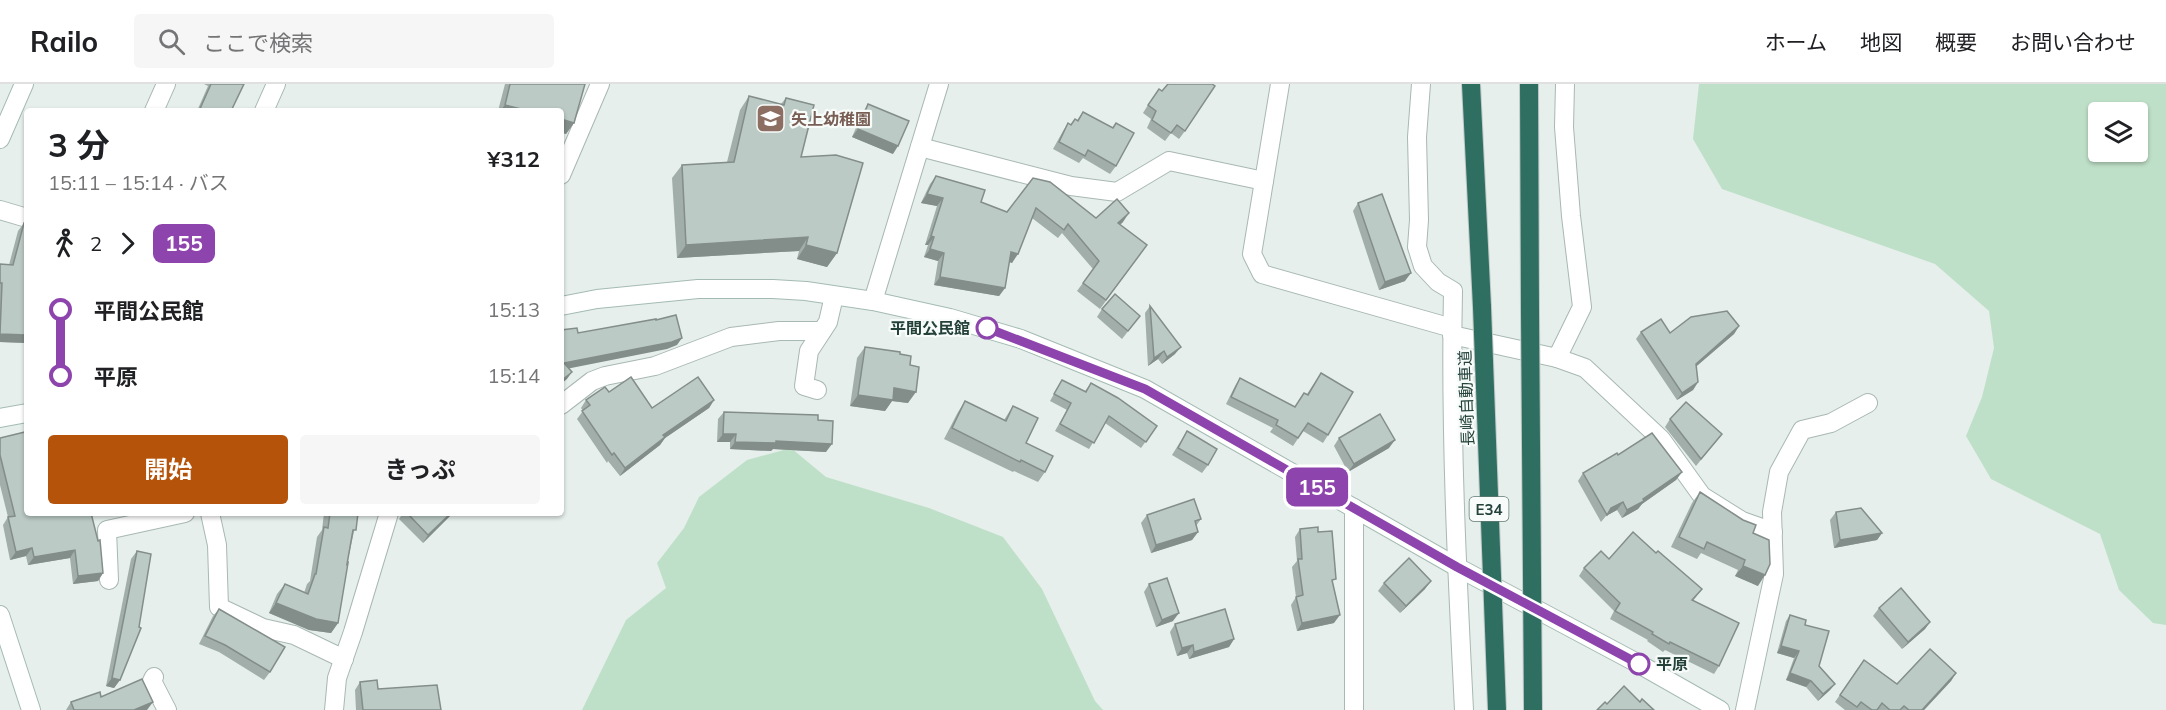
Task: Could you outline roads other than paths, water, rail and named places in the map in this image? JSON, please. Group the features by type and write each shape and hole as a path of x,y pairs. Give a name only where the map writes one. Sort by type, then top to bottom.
{"highway":[{"name":"長崎自動車道","path":"1471,84 1497,710"},
{"name":"E34","path":"1529,84 1533,710"}],"street":[{"path":"0,139 24,84"},
{"path":"155,108 166,84"},
{"path":"265,108 276,84"},
{"path":"564,168 600,84"},
{"path":"873,301 939,84"},
{"path":"1280,84 1252,254 1262,274 1452,332 1557,358 1585,368 1661,439 1702,496 1742,521 1773,532"},
{"path":"1421,84 1417,137 1419,220 1417,247 1423,266 1438,282 1453,291 1457,567 1464,710"},
{"path":"1557,358 1582,307 1571,216 1564,127 1565,84"},
{"path":"920,147 1071,186 1117,192 1169,161 1264,181"},
{"path":"0,210 24,217"},
{"path":"564,305 597,299 698,289 773,289 873,301 986,328 1145,389 1457,567 1720,710"},
{"path":"817,390 804,386 809,351 828,322 834,296"},
{"path":"564,403 592,381 605,376 655,366 731,337 779,331 822,331"},
{"path":"1745,710 1774,574 1772,512 1779,472 1802,430 1831,423 1868,403"},
{"path":"0,418 24,414"},
{"path":"1354,508 1354,710"},
{"path":"110,580 107,530 171,516"},
{"path":"211,516 217,545 219,607 263,628 294,635 344,659"},
{"path":"334,710 337,678 387,516"},
{"path":"0,615 32,710"},
{"path":"154,677 152,681 167,710"}],"place":[{"name":"矢上幼稚園","path":"770,119"},
{"name":"平間公民館","path":"987,328"},
{"name":"平原","path":"1639,664"}]}
